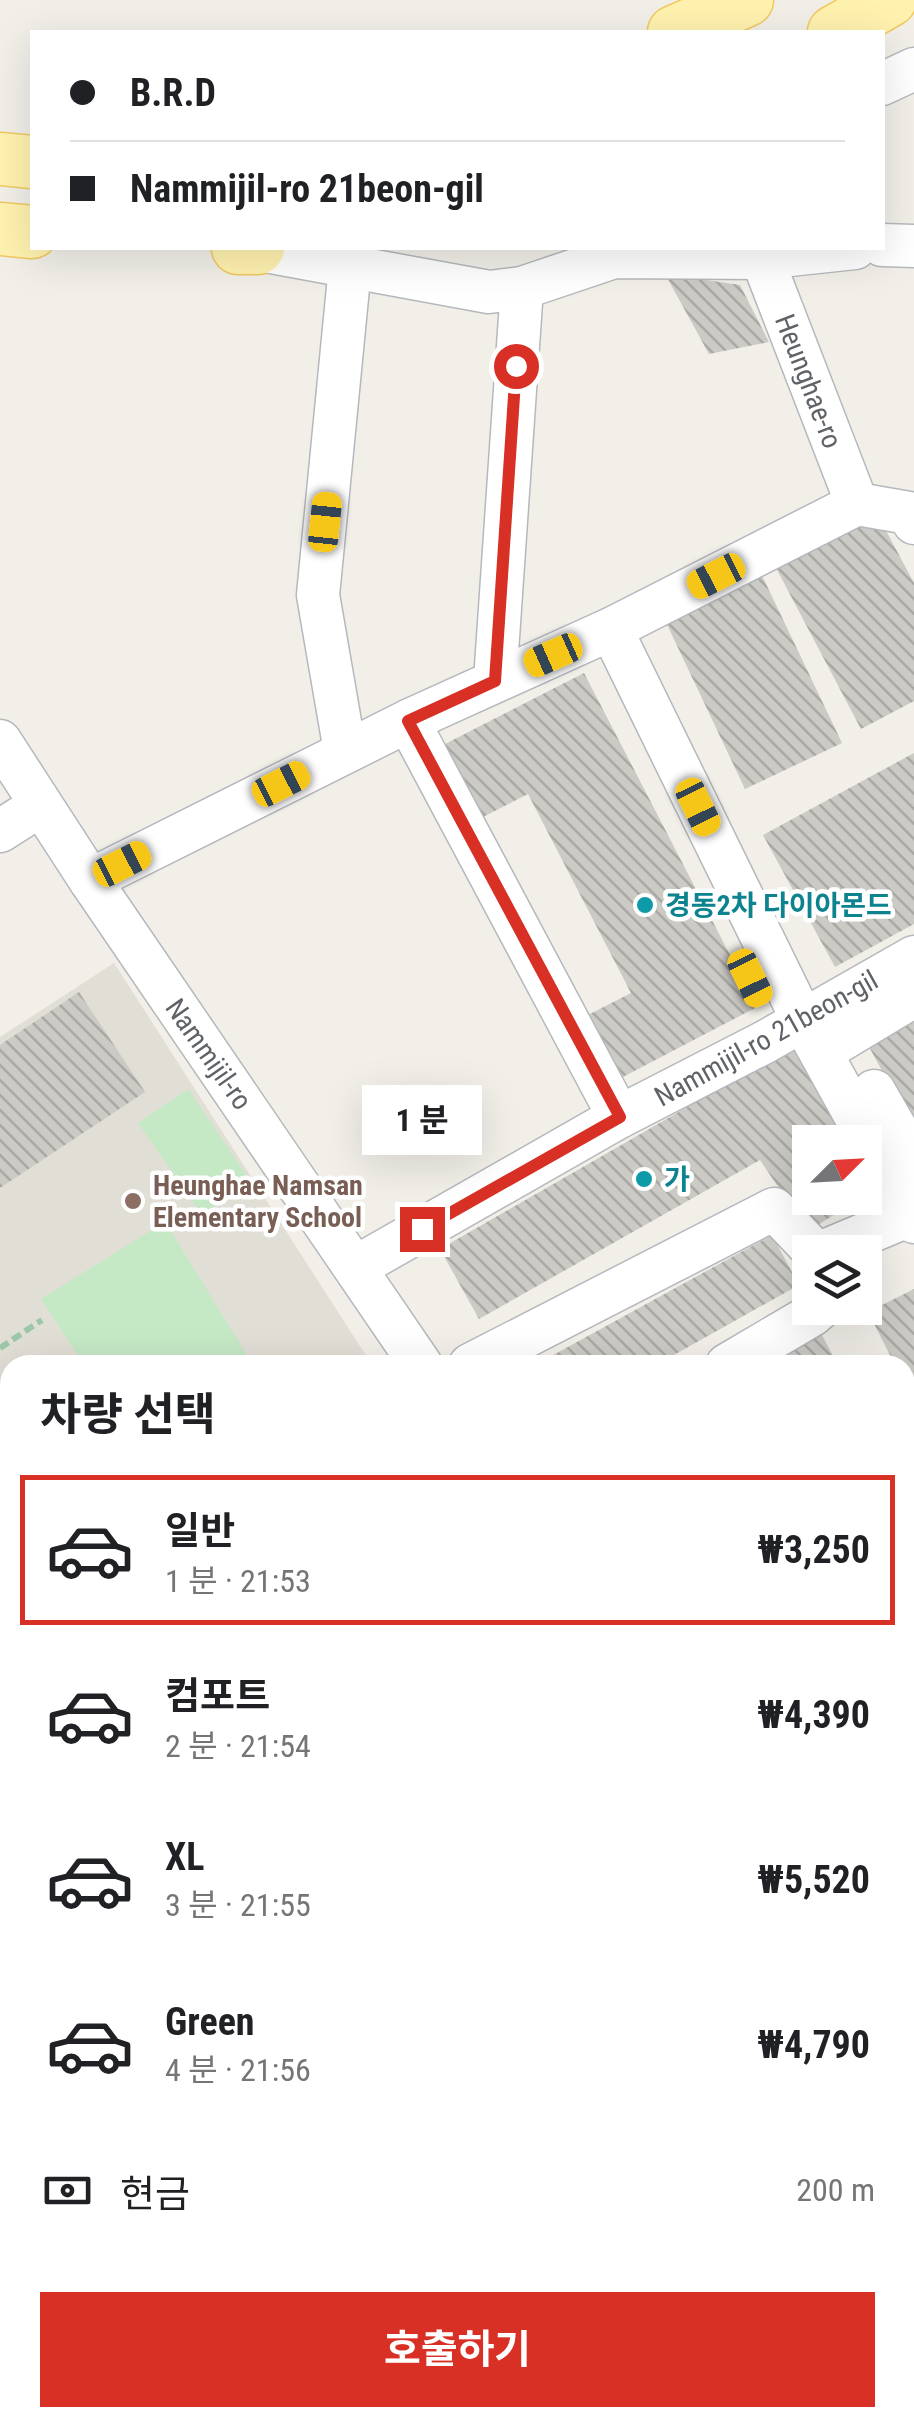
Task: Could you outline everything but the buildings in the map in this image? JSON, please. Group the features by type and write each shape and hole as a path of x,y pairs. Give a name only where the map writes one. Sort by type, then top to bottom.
{"main road":[{"path":"679,30 747,0"},
{"path":"838,30 890,0"},
{"path":"0,159 30,162"},
{"path":"0,229 30,232"}],"street":[{"path":"885,82 914,68"},
{"path":"885,244 914,246"},
{"path":"266,250 489,292 522,288 614,252 762,258 836,250"},
{"name":"Heunghae-ro","path":"762,258 857,504"},
{"path":"345,751 318,595 350,267"},
{"path":"495,681 522,288"},
{"path":"413,731 495,681 611,629 857,504 912,515"},
{"path":"611,629 823,1037 912,1219 867,1235"},
{"path":"90,880 345,751 413,731 594,660 768,1013 759,1032"},
{"path":"413,731 614,1107"},
{"name":"Nammijil-ro","path":"0,742 414,1355"},
{"path":"0,831 42,806"},
{"name":"Nammijil-ro 21beon-gil","path":"356,1267 614,1107 759,1032 823,1037 914,957"},
{"path":"823,1037 914,996"},
{"path":"823,1037 914,1160"},
{"path":"495,1355 774,1209 801,1235"},
{"path":"744,1355 796,1325"}],"path":[{"path":"0,1348 42,1320"}],"shaded area":[{"name":"Heunghae Namsan Elementary School","path":"114,963 366,1355 0,1355 0,1037"}],"green space":[{"path":"188,1089 251,1182 202,1215 138,1123"},
{"path":"165,1222 247,1355 77,1355 41,1299"}],"place":[{"name":"경동2차 다이아몬드","path":"645,905"},
{"name":"가","path":"644,1179"},
{"name":"Heunghae Namsan Elementary School","path":"133,1201"}],"route":[{"path":"422,1229 620,1117 408,721 495,681 516,366"}]}
